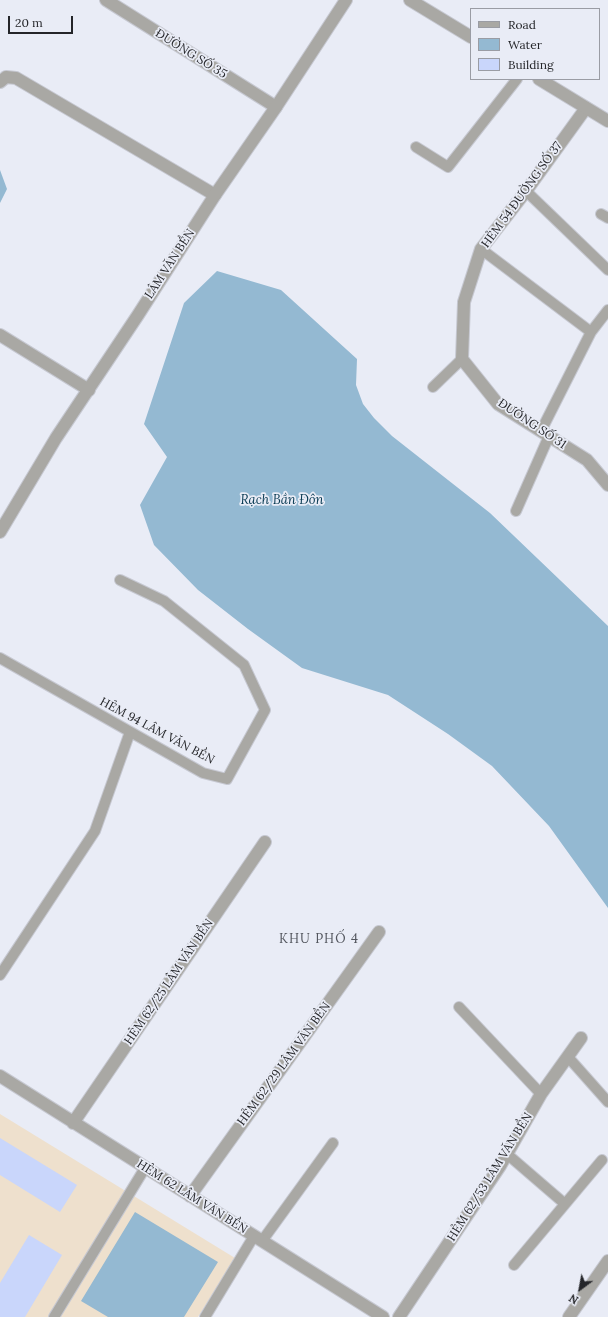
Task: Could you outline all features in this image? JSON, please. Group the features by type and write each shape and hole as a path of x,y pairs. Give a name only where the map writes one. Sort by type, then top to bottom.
{"street":[{"name":"ĐƯỜNG SỐ 35","path":"106,0 276,107"},
{"name":"LÂM VĂN BỀN","path":"0,532 56,438 215,195 276,107 346,0"},
{"path":"410,0 470,37"},
{"path":"0,82 6,77 16,78 215,195"},
{"path":"541,80 608,121"},
{"name":"HẺM 54 ĐƯỜNG SỐ 37","path":"462,359 464,302 481,249 526,191 586,108"},
{"path":"0,335 88,390"},
{"name":"ĐƯỜNG SỐ 31","path":"462,359 498,404 587,460 608,485"},
{"name":"HẺM 62/25 LÂM VĂN BỀN","path":"73,1123 265,842"},
{"name":"HẺM 62/29 LÂM VĂN BỀN","path":"190,1196 378,932"},
{"name":"HẺM 62/53 LÂM VĂN BỀN","path":"399,1317 500,1166 541,1094 581,1038"},
{"name":"HẺM 62 LÂM VĂN BỀN","path":"0,1076 383,1317"},
{"path":"569,1317 608,1261"}],"lane":[{"path":"416,147 448,167 516,80"},
{"path":"526,191 608,270"},
{"path":"481,249 591,332"},
{"path":"516,511 545,434 591,332 608,310"},
{"path":"433,387 462,359"},
{"name":"HẺM 94 LÂM VĂN BỀN","path":"0,658 203,773 227,779 265,710 244,665 164,601 120,580"},
{"path":"0,975 96,831 130,732"},
{"path":"459,1007 541,1094"},
{"path":"568,1057 608,1102"},
{"path":"205,1317 258,1238 333,1143"},
{"path":"507,1154 565,1204"},
{"path":"514,1265 602,1160"},
{"path":"54,1317 145,1168"}],"shaded area":[{"path":"0,1114 235,1258 198,1317 0,1317"}],"water":[{"path":"0,170 7,189 0,203"},
{"name":"Rạch Bần Đôn","path":"217,271 281,290 357,359 356,385 363,404 374,418 392,436 490,513 608,626 608,908 549,826 492,766 448,734 388,695 302,668 248,629 198,590 154,545 140,505 167,457 144,424 184,303"},
{"path":"135,1212 218,1262 184,1317 108,1317 81,1301"}],"building":[{"path":"0,1138 77,1185 60,1212 0,1175"},
{"path":"29,1235 62,1255 25,1317 0,1317 0,1283"}],"district":[{"name":"KHU PHỐ 4","path":"319,939"}]}
